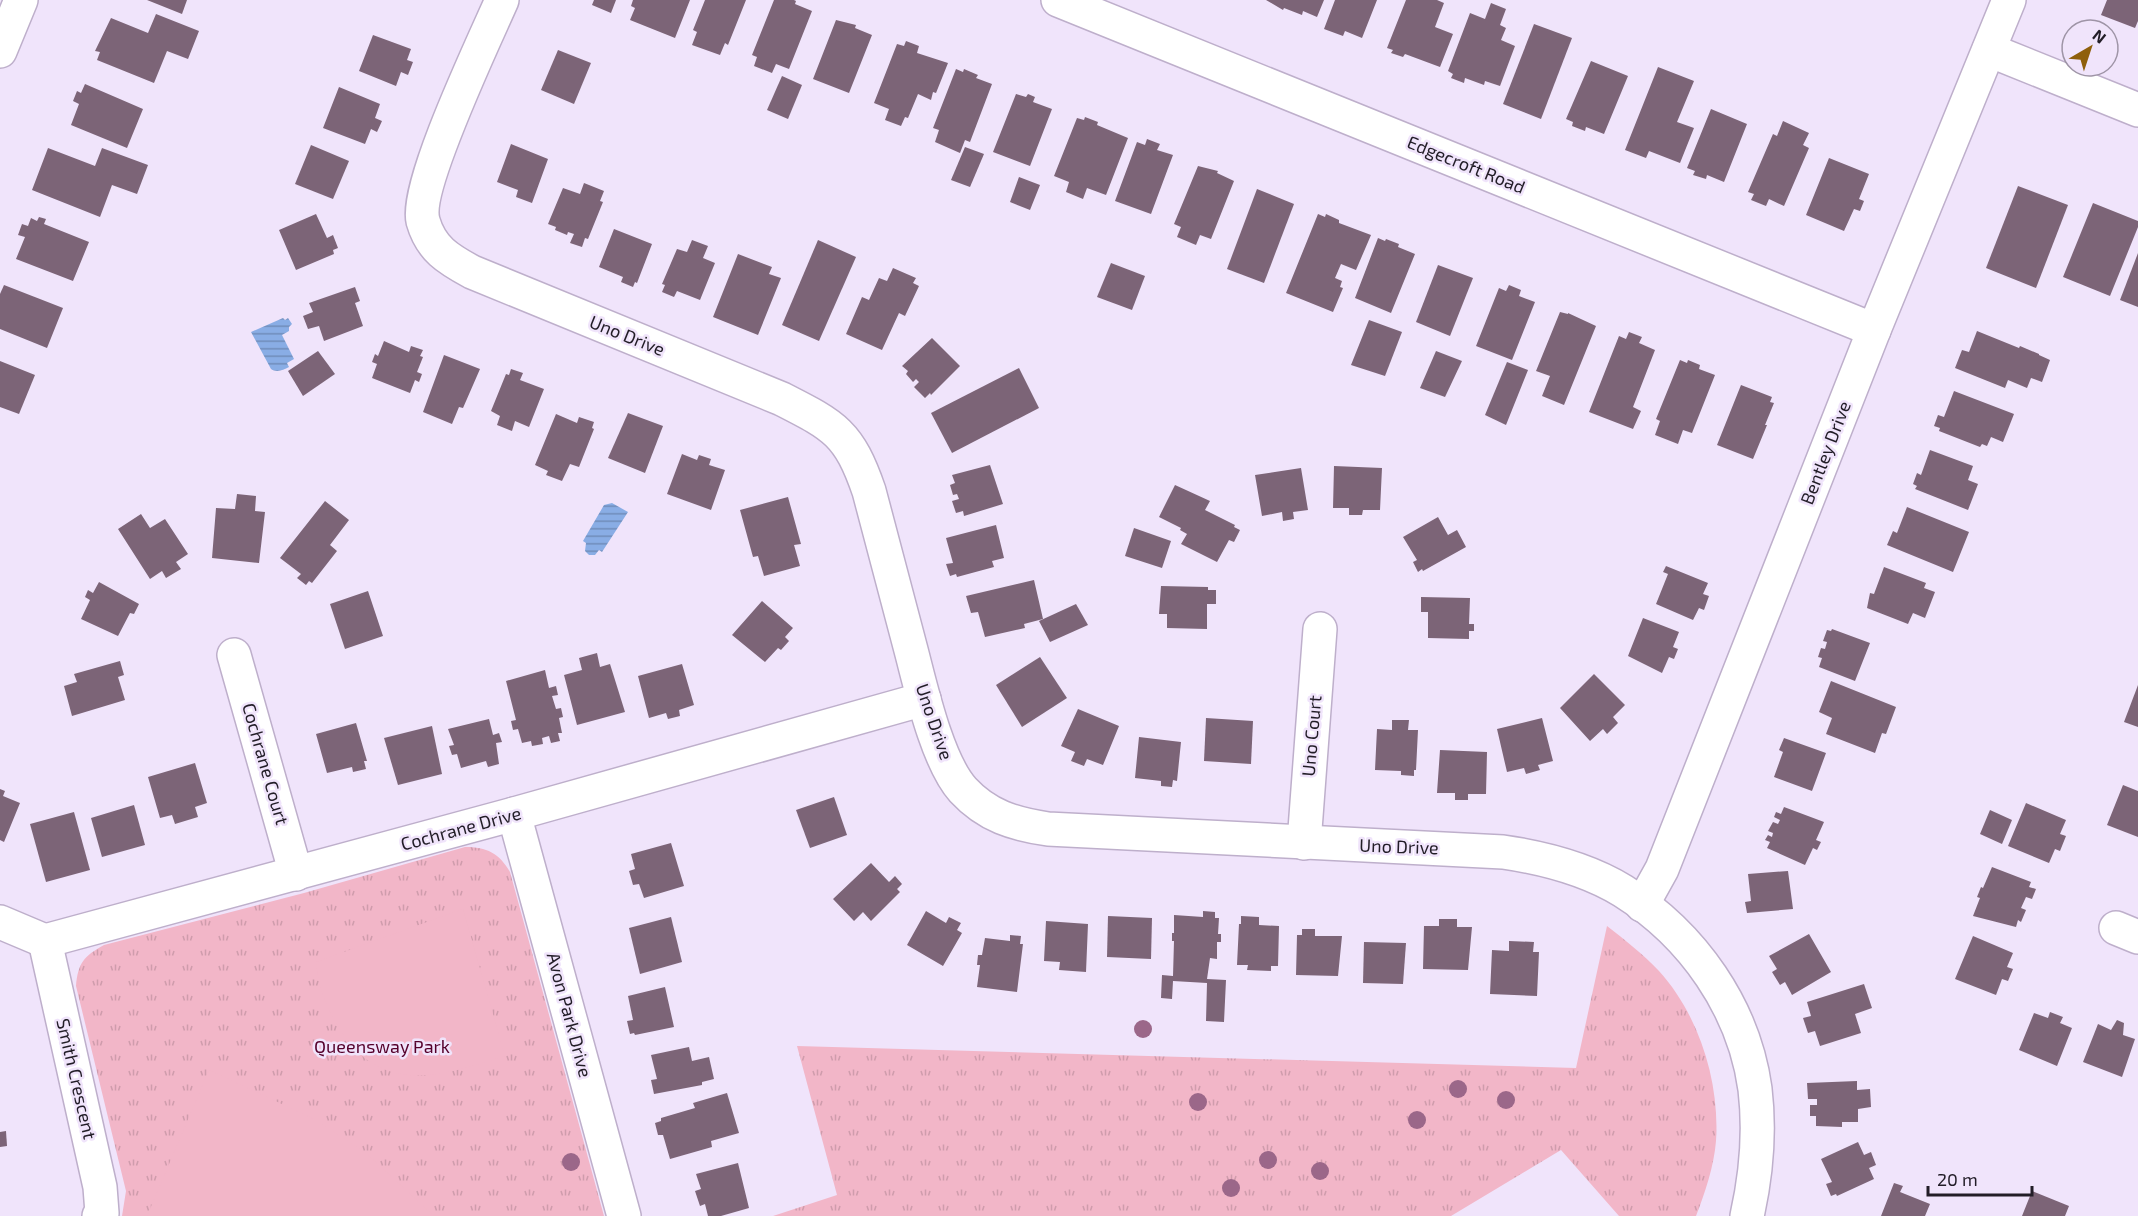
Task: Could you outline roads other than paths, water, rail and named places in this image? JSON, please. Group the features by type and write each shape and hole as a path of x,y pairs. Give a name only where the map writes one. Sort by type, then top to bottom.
{"street":[{"path":"0,51 21,0"},
{"name":"Uno Drive","path":"502,0 435,158 422,218 431,241 448,259 472,272 782,399 821,419 844,438 859,462 869,491 924,699 943,755 962,789 988,811 1017,824 1048,829 1503,852 1535,856 1593,876 1622,891 1674,932 1703,965 1734,1017 1743,1041 1755,1090 1757,1116 1755,1166 1747,1216"},
{"name":"Edgecroft Road","path":"1058,0 1874,330"},
{"name":"Bentley Drive","path":"1642,905 1662,869 1874,330 2009,0"},
{"path":"1989,50 2138,111"},
{"name":"Uno Court","path":"1304,843 1320,629"},
{"name":"Cochrane Court","path":"234,655 296,874"},
{"name":"Cochrane Drive","path":"45,941 514,814 924,699"},
{"name":"Avon Park Drive","path":"514,814 624,1216"},
{"path":"0,922 45,941"},
{"name":"Smith Crescent","path":"45,941 100,1186 102,1213 99,1216"}],"water":[{"path":"283,318 285,320 288,318 292,324 289,331 282,335 294,359 287,363 289,367 276,371 271,369 251,332"},
{"path":"612,503 628,512 602,552 599,550 595,555 589,555 585,551 586,543 583,541 604,505"}],"park label":[{"name":"Queensway Park","path":"382,1047"}]}
